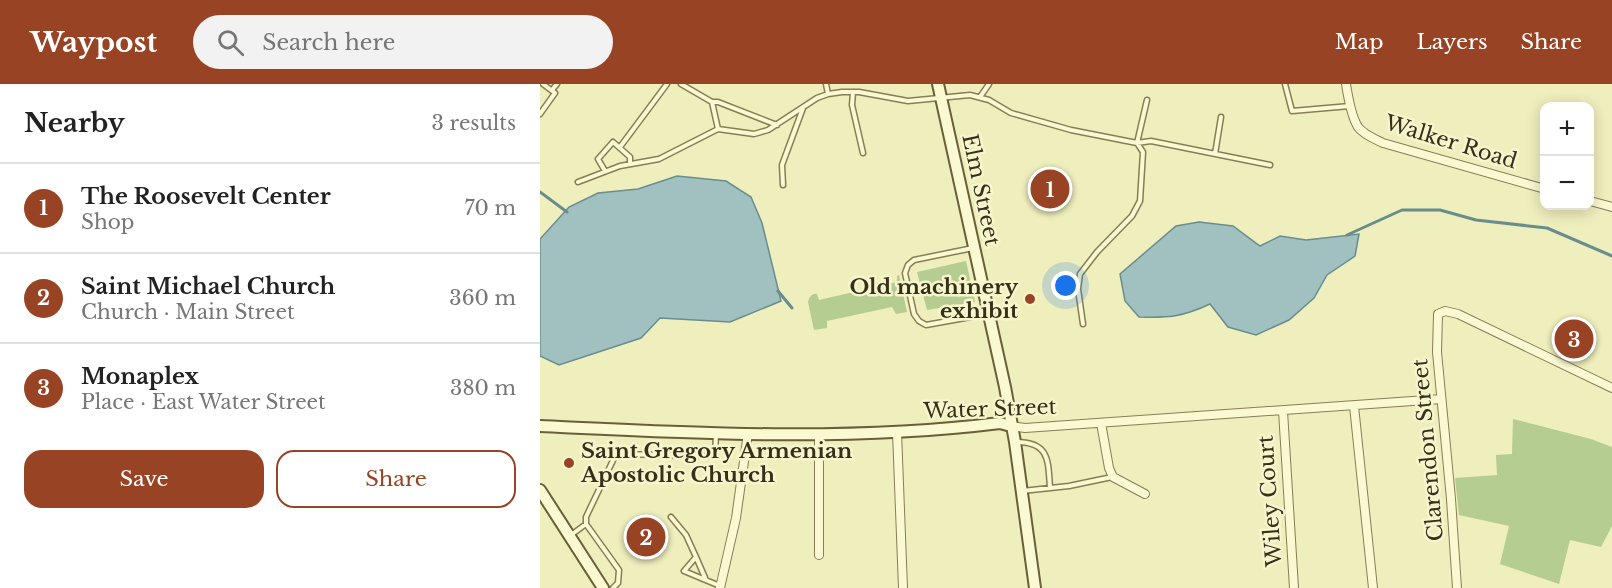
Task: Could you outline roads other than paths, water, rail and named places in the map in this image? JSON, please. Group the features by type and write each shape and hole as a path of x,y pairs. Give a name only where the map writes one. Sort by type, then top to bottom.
{"street":[{"name":"Elm Street","path":"938,84 1005,387 1035,588"},
{"name":"Walker Road","path":"1346,84 1358,128 1368,136 1383,143 1540,188"},
{"path":"1594,202 1612,207"},
{"name":"Clarendon Street","path":"1457,588 1436,339 1437,316 1442,311 1458,314 1612,388"},
{"name":"Water Street","path":"540,426 819,435 897,432 1000,423 1025,428 1441,399"},
{"path":"1354,406 1373,588"},
{"name":"Wiley Court","path":"1282,411 1294,588"},
{"path":"1101,423 1109,468 1113,477 1145,494"},
{"path":"897,432 903,588"},
{"path":"720,587 736,518 748,434"},
{"path":"819,435 819,555"},
{"path":"540,490 603,588"}],"lane":[{"path":"540,114 555,93 543,84"},
{"path":"552,90 557,84"},
{"path":"620,147 667,84"},
{"path":"681,84 712,102 718,102 777,125"},
{"path":"826,84 828,94"},
{"path":"980,97 989,84"},
{"path":"1285,84 1292,111 1350,105"},
{"path":"858,85 859,92"},
{"path":"853,92 852,105 863,153"},
{"path":"578,182 605,171 659,159 718,129 754,134 768,130 828,94 853,92 908,101 970,95 989,100 1003,110 1061,127 1137,143 1151,141 1270,165"},
{"path":"1083,324 1078,289 1080,274 1097,252 1132,216 1140,201 1143,152 1137,143 1147,100"},
{"path":"712,102 718,129"},
{"path":"783,185 782,165 803,108"},
{"path":"1215,154 1221,117"},
{"path":"605,171 598,159 613,142 630,157 630,164"},
{"path":"974,248 914,260 908,265 905,273 914,314 926,325 988,314"},
{"path":"612,588 618,583 619,570 586,524 586,517 616,454 716,456 716,433"},
{"path":"1015,442 1026,442 1040,448 1047,455 1050,488"},
{"path":"1021,491 1113,477"},
{"path":"671,517 686,535 706,580"},
{"path":"570,536 586,524"},
{"path":"696,557 684,571 720,587"}],"water":[{"path":"677,176 726,181 751,197 762,223 781,301 730,322 660,318 641,338 559,365 540,356 540,239 569,207 598,193 638,189"},
{"path":"1199,222 1233,226 1260,246 1280,236 1306,240 1359,234 1355,256 1327,275 1314,298 1289,320 1256,335 1228,327 1210,304 1175,316 1139,317 1125,301 1120,274 1176,226"}],"waterway":[{"path":"540,192 567,212"},
{"path":"1347,235 1402,210 1440,210 1476,220 1547,228 1612,256"},
{"path":"778,291 792,308"}],"place":[{"name":"The Roosevelt Center","path":"1050,189"},
{"name":"Old machinery exhibit","path":"1030,299"},
{"name":"Monaplex","path":"1574,339"},
{"name":"Saint Gregory Armenian Apostolic Church","path":"569,463"},
{"name":"Saint Michael Church","path":"646,537"}]}
